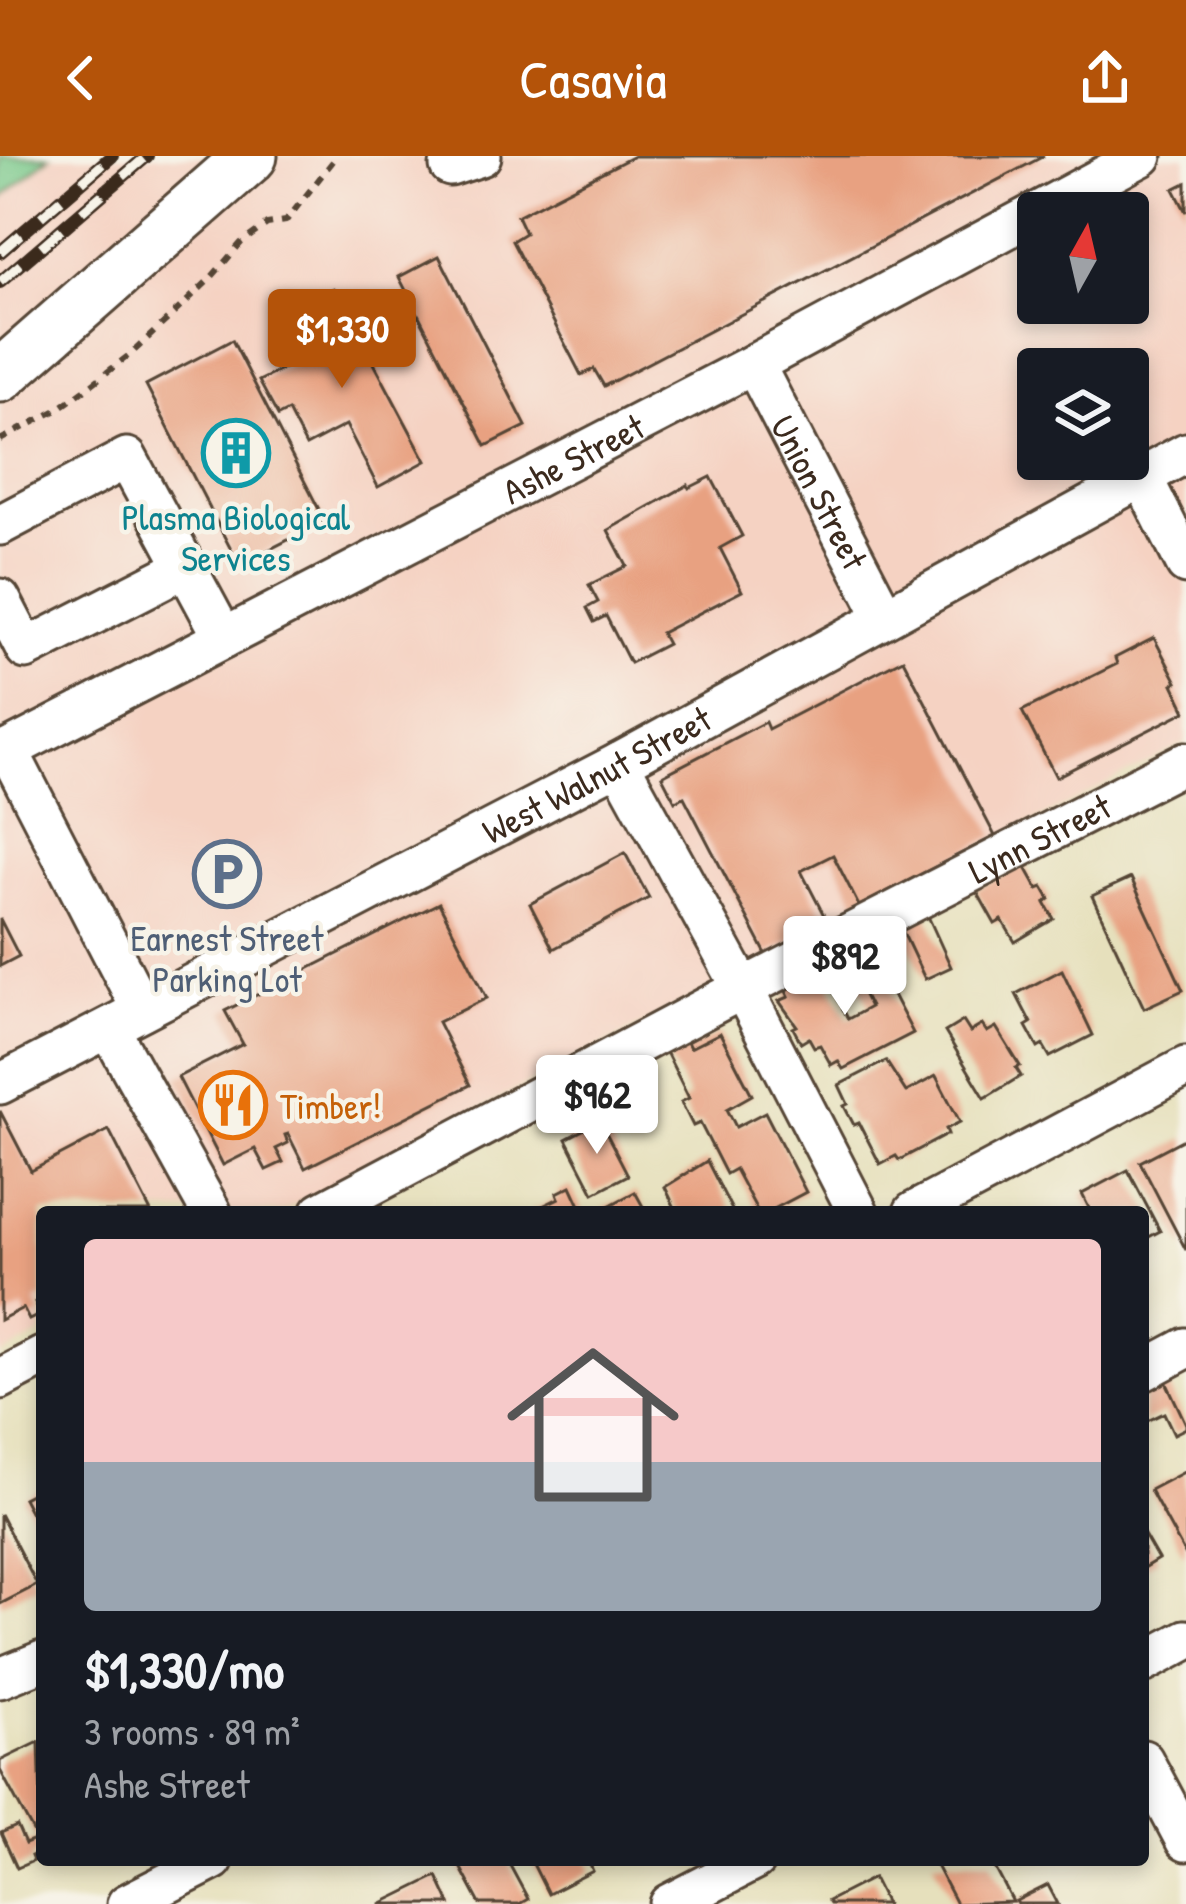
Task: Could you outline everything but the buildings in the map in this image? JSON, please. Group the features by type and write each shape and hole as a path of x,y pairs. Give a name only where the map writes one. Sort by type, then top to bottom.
{"main road":[{"path":"0,376 251,156"}],"street":[{"name":"Ashe Street","path":"4,752 754,364 1142,156"},
{"name":"Union Street","path":"754,364 885,617"},
{"name":"West Walnut Street","path":"1149,471 1186,453"},
{"path":"0,525 127,458 224,638"},
{"name":"West Walnut Street","path":"0,1084 619,763 1132,480"},
{"path":"1144,480 1186,564"},
{"path":"0,599 26,649 186,567"},
{"path":"4,752 208,1206"},
{"name":"Lynn Street","path":"331,1206 1186,762"},
{"path":"619,763 855,1206"},
{"path":"925,1206 1186,1067"},
{"path":"1149,1368 1186,1348"},
{"path":"0,1378 36,1360"},
{"path":"1149,1660 1186,1640"},
{"path":"0,1678 36,1663"},
{"path":"1149,1771 1186,1841"},
{"path":"128,1904 201,1866"},
{"path":"670,1904 743,1866"}],"path":[{"path":"0,440 57,410 131,353 241,243 266,224 286,221 337,156"}],"shaded area":[{"path":"0,156 1186,156 1186,743 293,1206 36,1206 36,1337 0,1356"}],"green space":[{"path":"0,156 50,156 0,200"}],"railway":[{"path":"0,252 112,156"},
{"path":"0,282 147,156"}],"place":[{"name":"Plasma Biological Services","path":"236,453"},
{"name":"Earnest Street Parking Lot","path":"227,874"},
{"name":"Timber!","path":"233,1105"}]}
